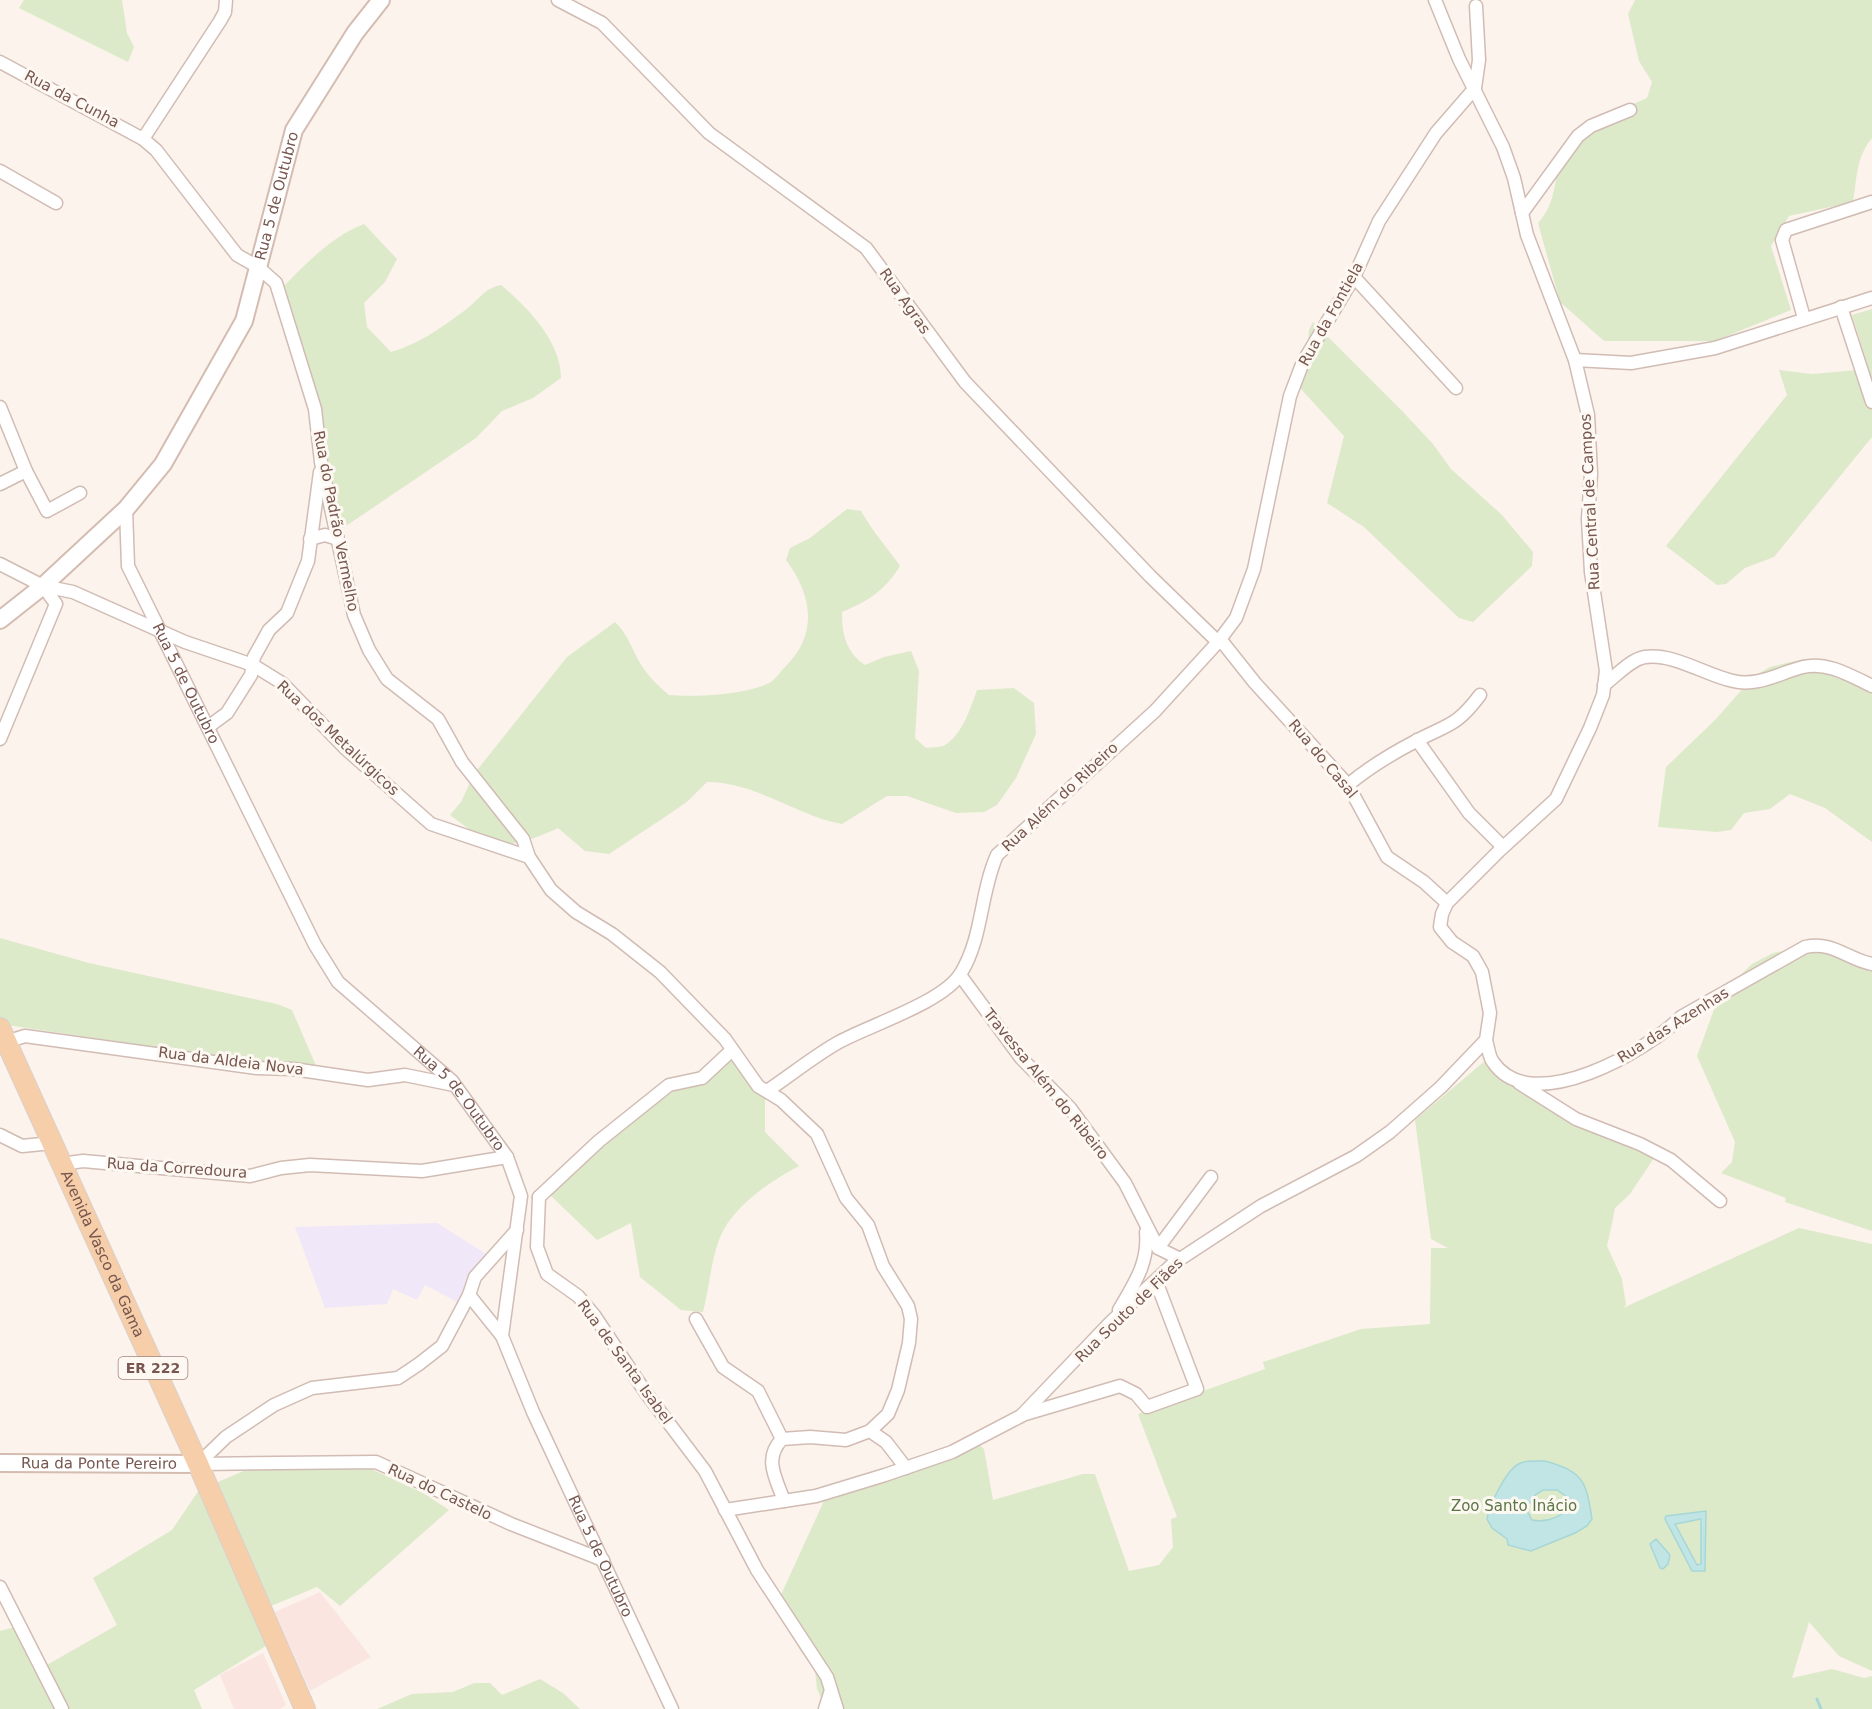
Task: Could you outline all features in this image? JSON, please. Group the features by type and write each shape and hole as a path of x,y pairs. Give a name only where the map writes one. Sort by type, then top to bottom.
{"main road":[{"name":"Avenida Vasco da Gama","path":"3,1035 198,1464 305,1709"}],"street":[{"path":"143,139 220,21 225,12 226,0"},
{"name":"Rua 5 de Outubro","path":"381,0 351,39 294,130 244,321 163,464 126,509 128,566 315,945 338,982 456,1086 507,1157 521,1196 502,1336"},
{"name":"Rua Agras","path":"558,0 602,23 709,133 866,248 964,382 1150,576 1219,641"},
{"name":"Rua Central de Campos","path":"1435,0 1503,147 1546,290 1575,360 1588,415 1591,474 1588,519 1591,572 1606,671 1604,685 1590,728 1557,799 1503,847 1447,903"},
{"path":"1475,88 1479,60 1476,6"},
{"name":"Rua da Cunha","path":"0,62 143,139 156,150 237,255 258,267"},
{"name":"Rua da Fontiela","path":"1219,641 1236,618 1254,569 1290,396 1309,351 1354,277 1378,221 1436,133 1475,88"},
{"path":"1522,213 1578,136 1591,126 1630,110"},
{"path":"0,171 56,203"},
{"path":"1804,318 1782,240 1786,230 1872,202"},
{"name":"Rua do Padrão Vermelho","path":"258,267 276,283 315,409 321,462 354,615 369,650 387,679 438,719 462,762 524,839 529,857 551,890 576,912 612,934 660,972 725,1039 749,1075 781,1100 817,1134 846,1198 868,1225 883,1266 908,1306 911,1319 909,1343 898,1390 888,1414 870,1431"},
{"path":"1354,277 1456,388"},
{"path":"1575,360 1630,363 1715,348 1872,298"},
{"path":"1841,307 1872,402"},
{"path":"0,407 26,471 47,511 80,493"},
{"path":"208,727 227,713 251,675 253,665 269,630 287,613 308,561 321,462"},
{"path":"0,484 26,471"},
{"path":"0,620 43,586 126,509"},
{"path":"310,539 325,535 338,539"},
{"name":"Rua dos Metalúrgicos","path":"0,564 43,586 73,592 160,632 253,665 282,683 346,749 431,824 529,857"},
{"path":"0,739 56,604 43,586"},
{"name":"Rua do Casal","path":"1219,641 1348,785 1387,857 1424,882 1447,903"},
{"name":"Rua Além do Ribeiro","path":"767,1091 838,1042 903,1013 943,991 960,975 970,956 991,869 997,855 1155,711 1219,641"},
{"path":"1604,685 1642,657 1657,656 1734,682 1754,683 1804,667 1815,666 1832,668 1872,686"},
{"path":"1348,785 1417,740 1446,729 1466,714 1479,695"},
{"path":"1417,740 1469,813 1503,847"},
{"path":"1447,903 1440,927 1452,942 1473,956 1482,972 1490,1012 1486,1040 1493,1062 1508,1076 1576,1119 1640,1144 1671,1160 1720,1201"},
{"name":"Rua das Azenhas","path":"1508,1076 1530,1083 1565,1081 1605,1068 1666,1032 1681,1017 1805,947 1815,945 1836,948 1872,964"},
{"name":"Travessa Além do Ribeiro","path":"960,975 1021,1058 1070,1108 1102,1151 1125,1183 1158,1248"},
{"name":"Rua da Aldeia Nova","path":"3,1035 26,1036 257,1068 293,1069 368,1080 405,1075 456,1086"},
{"name":"Rua Souto de Fiães","path":"725,1510 816,1496 906,1468 952,1452 1021,1416 1110,1323 1180,1260 1261,1206 1300,1188 1365,1150 1441,1087 1486,1040"},
{"path":"521,1196 539,1197 599,1141 669,1085 702,1078 732,1050"},
{"path":"0,1135 22,1146 52,1143"},
{"name":"Rua da Corredoura","path":"62,1164 83,1161 250,1176 281,1168 310,1165 422,1171 507,1157"},
{"path":"1180,1260 1158,1248 1211,1177"},
{"name":"Rua de Santa Isabel","path":"539,1197 537,1247 547,1274 578,1296 594,1315 646,1393 705,1471 757,1570 827,1677 837,1709"},
{"name":"Travessa Além do Ribeiro","path":"1110,1323 1142,1272 1147,1246 1145,1226"},
{"path":"198,1464 226,1437 265,1412 312,1388 398,1378 442,1346 469,1295 474,1277 517,1230"},
{"path":"1021,1416 1120,1386 1136,1394 1147,1407 1197,1389 1156,1281"},
{"name":"Rua 5 de Outubro","path":"469,1295 502,1336 533,1412 672,1709"},
{"path":"696,1319 723,1367 758,1391 782,1438"},
{"path":"784,1501 770,1462 774,1447 782,1438 810,1437 846,1440 870,1431 886,1442 906,1468"},
{"name":"Rua do Castelo","path":"198,1464 376,1462 511,1524 603,1560"},
{"name":"Rua da Ponte Pereiro","path":"0,1463 198,1464"},
{"path":"0,1587 62,1709"},
{"path":"825,1709 831,1690"}],"shaded area":[{"path":"437,1223 488,1255 459,1303 425,1285 417,1300 393,1289 387,1304 325,1308 295,1227"},
{"path":"320,1592 371,1657 310,1691 275,1612"},
{"path":"263,1653 286,1705 280,1709 234,1709 220,1675"}],"green space":[{"path":"24,0 122,0 127,33 134,47 128,62 19,8"},
{"path":"1635,0 1872,0 1872,138 1860,160 1853,202 1789,216 1771,246 1791,310 1715,341 1604,341 1560,302 1538,223 1552,199 1560,154 1608,115 1647,98 1652,82 1639,61 1628,14"},
{"path":"364,224 397,259 385,282 364,303 367,327 391,352 429,335 464,311 486,292 501,285 531,314 549,338 559,364 561,378 533,398 502,411 476,438 343,528 332,493 324,439 307,358 280,290 329,244"},
{"path":"1872,309 1872,437 1774,557 1745,568 1726,584 1717,585 1666,546 1787,395 1779,370 1812,374 1869,369 1852,315"},
{"path":"1313,322 1404,413 1433,444 1451,469 1502,515 1533,552 1532,566 1473,622 1459,618 1364,527 1327,503 1344,436 1300,388 1299,375 1307,352 1309,330"},
{"path":"847,509 861,511 900,566 876,594 842,612 846,642 853,654 865,665 884,657 911,651 919,671 915,738 926,748 943,746 951,740 965,720 977,690 1014,688 1034,703 1036,734 1016,778 997,805 984,812 956,813 907,796 887,796 842,824 808,814 742,787 707,782 688,801 609,854 585,851 558,828 524,841 510,844 496,843 475,833 450,815 461,802 474,774 567,657 615,622 626,636 646,672 669,695 733,693 771,682 796,655 807,629 808,615 802,587 786,560 790,548 810,538"},
{"path":"1804,659 1820,663 1872,685 1872,842 1825,808 1790,794 1770,809 1744,813 1731,830 1717,832 1658,827 1666,767 1715,720 1754,676 1770,667"},
{"path":"0,938 89,963 277,1004 292,1010 317,1068 222,1057 0,1024"},
{"path":"1813,944 1858,951 1872,961 1872,1231 1785,1202 1786,1198 1721,1173 1732,1162 1735,1142 1697,1056 1719,996 1752,964 1773,953"},
{"path":"728,1052 748,1083 765,1092 765,1132 799,1166 757,1193 731,1219 716,1248 703,1312 681,1310 640,1277 631,1223 597,1240 549,1194 643,1113"},
{"name":"Zoo Santo Inácio","path":"1493,1054 1573,1121 1654,1158 1630,1194 1615,1208 1607,1246 1622,1279 1626,1305 1623,1308 1799,1228 1872,1244 1872,1671 1839,1656 1809,1622 1792,1678 1832,1669 1864,1678 1872,1676 1872,1709 826,1709 817,1689 815,1671 775,1608 828,1492 845,1481 899,1469 974,1441 984,1449 993,1500 1083,1474 1095,1474 1129,1571 1159,1565 1173,1547 1171,1519 1177,1517 1138,1414 1265,1369 1263,1362 1361,1329 1430,1324 1431,1248 1448,1248 1431,1239 1415,1120"},
{"path":"369,1468 423,1493 449,1510 340,1606 317,1587 271,1606 284,1635 194,1690 202,1709 0,1709 0,1631 15,1627 38,1670 117,1625 93,1578 172,1530 199,1490 246,1470"},
{"path":"540,1679 563,1693 580,1709 377,1709 412,1694 453,1692 474,1683 490,1683 502,1695"}],"water":[{"path":"1545,1461 1568,1469 1581,1480 1588,1495 1592,1519 1587,1526 1575,1533 1531,1551 1508,1545 1507,1539 1492,1528 1487,1519 1491,1505 1505,1479 1516,1466 1523,1462","holes":["1543,1490 1557,1490 1570,1499 1565,1510 1556,1517 1544,1521 1532,1520 1526,1509 1535,1495"]},
{"path":"1706,1511 1705,1571 1692,1571 1665,1519 1666,1516","holes":["1701,1519 1701,1564 1697,1565 1675,1524"]},
{"path":"1656,1539 1670,1555 1668,1564 1663,1569 1660,1568 1650,1544"}],"waterway":[{"path":"1817,1699 1821,1709"}]}
